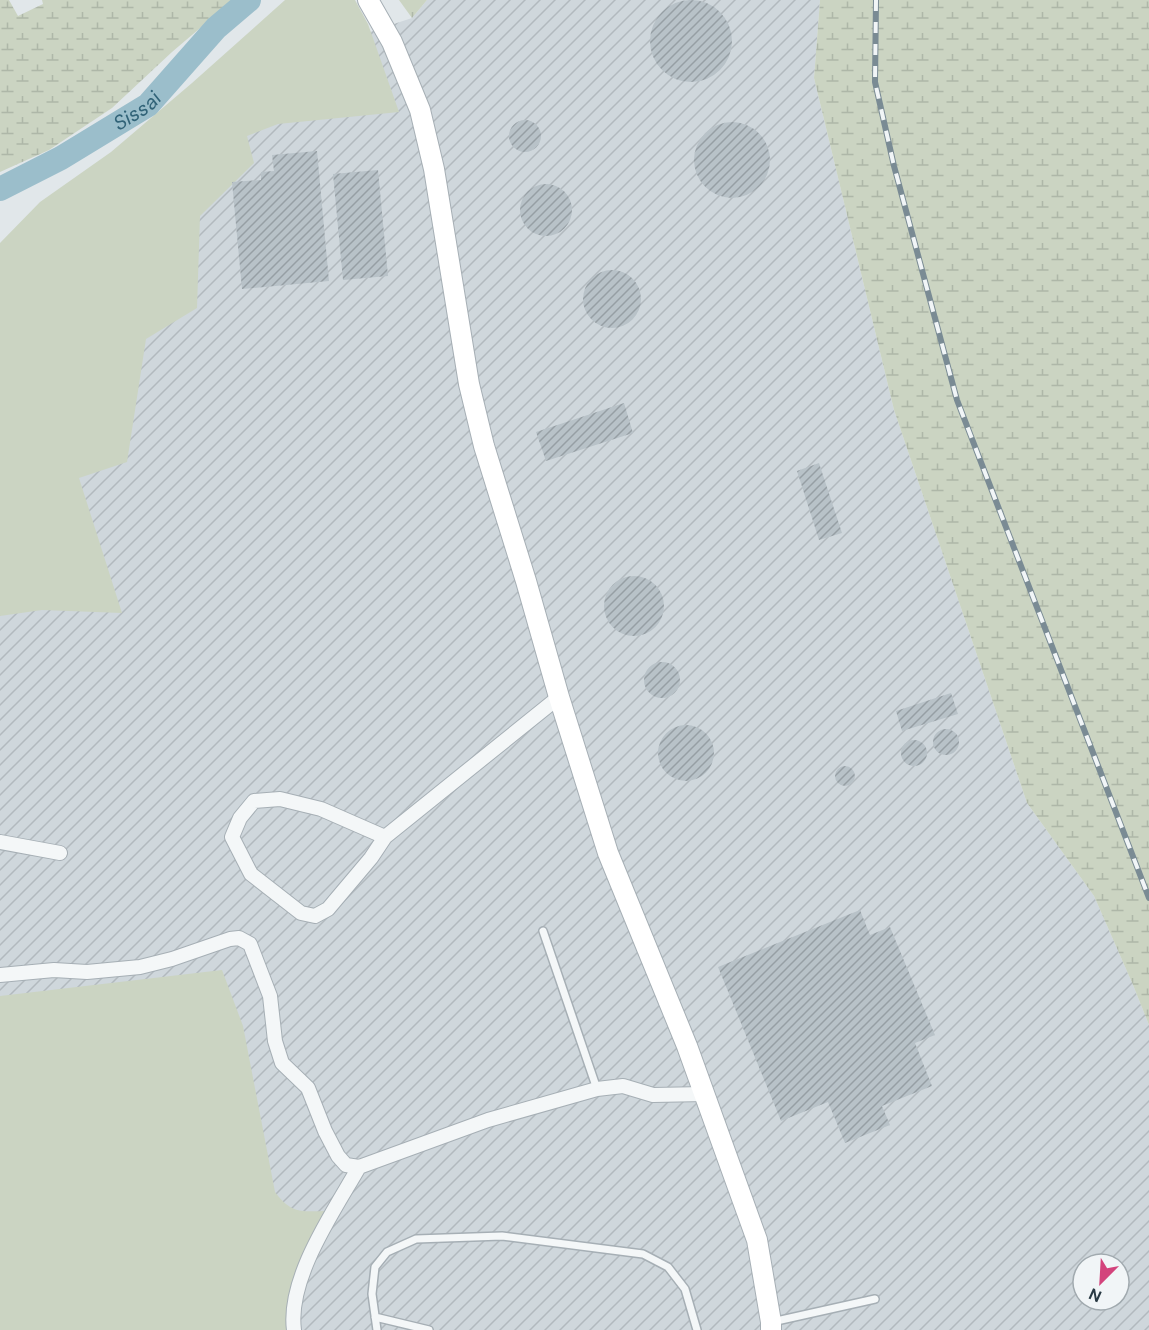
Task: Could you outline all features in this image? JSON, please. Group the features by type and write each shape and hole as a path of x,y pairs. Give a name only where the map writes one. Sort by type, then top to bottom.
{"street":[{"path":"368,0 392,42 420,110 434,169 469,384 484,446 559,697 608,853 705,1094 757,1240 771,1326"},
{"path":"386,837 321,808 280,799 254,801 240,818 232,837 251,874 301,913 315,916 328,909 386,837 559,697"},
{"path":"0,843 60,854"},
{"path":"0,975 54,970 87,972 140,967 172,959 230,939 244,940 250,944 270,996 275,1041 282,1063 308,1088 325,1131 338,1156 346,1165 359,1167 477,1124 597,1089 622,1086 653,1095 705,1094"},
{"path":"294,1330 295,1304 309,1259 359,1167"}],"lane":[{"path":"543,931 597,1089"},
{"path":"377,1330 372,1294 375,1267 387,1252 416,1239 502,1236 642,1254 668,1267 686,1288 697,1330"},
{"path":"771,1326 875,1299"},
{"path":"375,1317 429,1330"}],"shaded area":[{"path":"427,0 820,0 814,78 894,410 1027,803 1094,896 1149,1025 1149,1330 0,1330 0,277 245,73 412,18"}],"green space":[{"path":"0,0 9,0 18,16 43,4 42,0 233,0 172,52 112,108 49,150 0,172"},
{"path":"285,0 355,0 368,24 399,112 278,124 247,136 254,163 200,216 197,308 146,339 127,462 79,478 122,613 42,610 0,616 0,243 40,202 111,152"},
{"path":"399,0 427,0 412,18"},
{"path":"820,0 1149,0 1149,1025 1094,896 1027,803 894,410 814,78"},
{"path":"222,970 243,1026 275,1192 292,1208 305,1211 329,1211 306,1252 286,1318 289,1330 0,1330 0,996"}],"building":[{"path":"691,0 707,3 720,12 729,25 732,41 729,57 720,70 707,79 691,82 675,79 662,70 653,57 650,41 653,25 662,12 675,3"},
{"path":"525,120 537,124 541,136 537,148 525,152 513,148 509,136 513,124"},
{"path":"725,122 739,122 753,128 764,139 768,145 770,160 768,175 759,187 747,196 725,198 711,192 700,181 694,167 694,153 700,139 711,128"},
{"path":"317,151 329,281 242,289 232,182 261,180 261,172 274,171 272,155"},
{"path":"378,170 388,276 343,280 333,174"},
{"path":"541,184 551,184 561,188 568,195 572,210 568,225 561,232 551,236 541,236 531,232 524,225 520,215 520,205 524,195 531,188"},
{"path":"606,270 618,270 633,278 641,293 641,305 633,320 618,328 606,328 591,320 583,305 583,293 591,278"},
{"path":"624,403 633,433 546,461 536,432"},
{"path":"819,463 842,533 819,540 797,471"},
{"path":"628,576 640,576 651,581 659,589 664,606 662,618 651,631 640,636 628,636 617,631 609,623 604,612 604,600 609,589 617,581"},
{"path":"662,662 675,667 680,680 675,693 662,698 649,693 644,680 649,667"},
{"path":"951,693 958,714 902,731 896,711"},
{"path":"686,725 697,727 706,733 712,742 714,753 712,764 706,773 697,779 686,781 675,779 666,773 660,764 658,753 660,742 666,733 675,727"},
{"path":"946,729 955,733 959,742 955,751 946,755 937,751 933,742 937,733"},
{"path":"914,740 923,744 927,753 923,762 914,766 905,762 901,753 905,744"},
{"path":"845,766 852,769 855,776 852,783 845,786 838,783 835,776 838,769"},
{"path":"860,910 870,935 890,927 935,1035 915,1043 932,1086 882,1106 890,1125 845,1143 828,1102 781,1121 718,967"}],"waterway":[{"name":"Sissai","path":"0,189 61,158 148,105 216,28 249,0"}],"railway":[{"path":"876,0 875,82 894,166 957,400 1149,898"}]}
